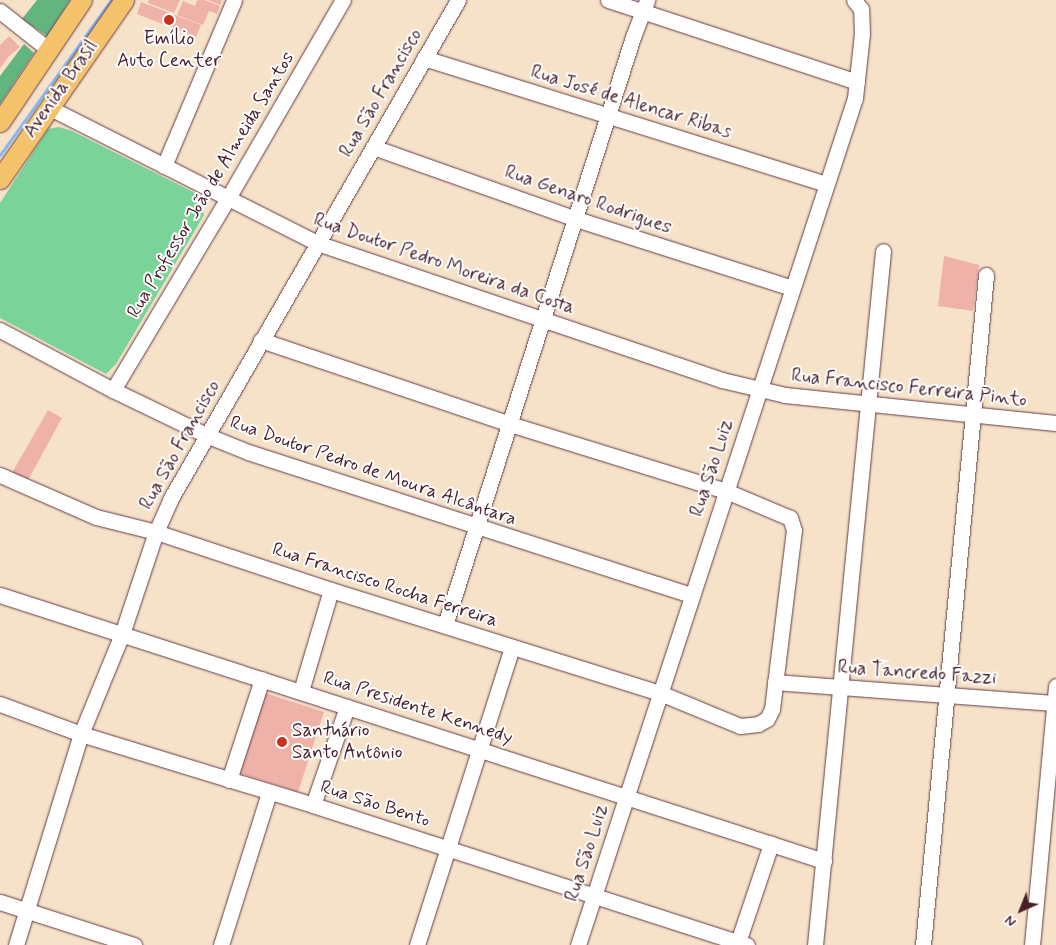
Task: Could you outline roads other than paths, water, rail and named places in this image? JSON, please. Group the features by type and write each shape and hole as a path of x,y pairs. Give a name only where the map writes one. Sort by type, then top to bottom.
{"main road":[{"name":"Avenida Brasil","path":"0,122 82,0"},
{"name":"Avenida Brasil","path":"0,179 48,107 124,0"}],"street":[{"path":"164,166 234,0"},
{"name":"Rua Professor João de Almeida Santos","path":"113,390 228,198 343,0"},
{"name":"Rua São Francisco","path":"16,945 82,734 122,634 156,532 170,498 458,0"},
{"path":"608,0 645,6 856,82"},
{"name":"Rua São Luiz","path":"578,945 758,388 855,98 862,34 861,9 855,0"},
{"path":"445,625 645,6"},
{"path":"0,11 48,49"},
{"name":"Rua José de Alencar Ribas","path":"424,58 826,184"},
{"name":"Rua Doutor Pedro Moreira da Costa","path":"48,107 318,243 722,380 758,388"},
{"name":"Rua Genaro Rodrigues","path":"373,147 576,219 792,288"},
{"path":"815,945 883,251"},
{"path":"923,945 986,275"},
{"name":"Rua Doutor Pedro de Moura Alcântara","path":"0,330 113,390 206,435 248,452 692,595"},
{"path":"261,340 510,424 726,491 790,518 794,530 776,682"},
{"name":"Rua Francisco Ferreira Pinto","path":"758,388 785,395 973,416 1056,423"},
{"name":"Rua Francisco Rocha Ferreira","path":"0,476 96,517 156,532 331,590 660,693 740,726 758,724 767,719 772,709 776,682"},
{"path":"300,691 331,590"},
{"name":"Rua Presidente Kennedy","path":"0,595 480,748 824,861"},
{"path":"417,945 512,647"},
{"path":"229,780 262,679"},
{"name":"Rua Tancredo Fazzi","path":"776,682 1055,703"},
{"path":"1032,945 1056,686"},
{"name":"Rua São Bento","path":"0,704 82,734 313,805 740,944"},
{"path":"313,805 347,707"},
{"path":"221,945 269,793"},
{"path":"740,944 771,844"},
{"path":"0,902 134,945"}],"waterway":[{"path":"0,155 111,0"}],"place":[{"name":"Emílio Auto Center","path":"169,20"},
{"name":"Santuário Santo Antônio","path":"282,742"}]}
